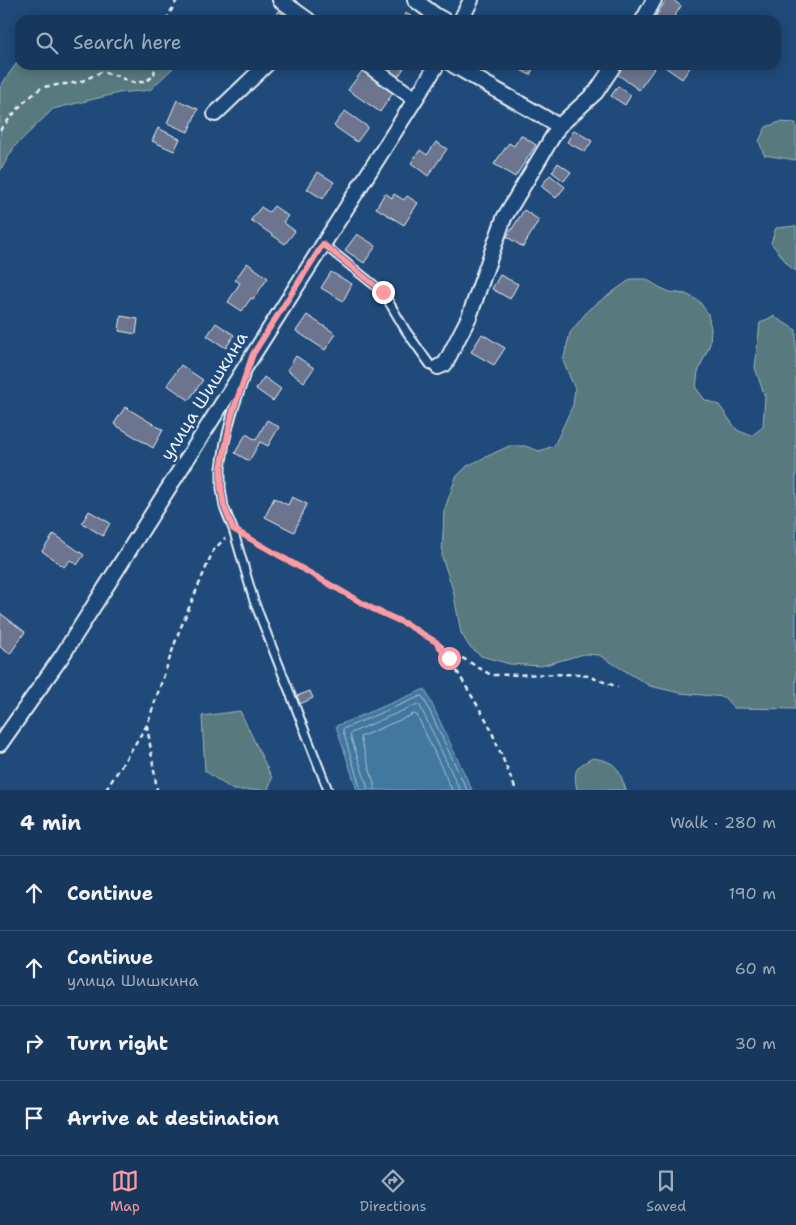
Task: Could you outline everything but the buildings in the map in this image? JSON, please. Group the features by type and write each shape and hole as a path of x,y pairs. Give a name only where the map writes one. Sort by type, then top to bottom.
{"street":[{"path":"280,0 301,15"},
{"path":"415,0 435,15"},
{"path":"464,15 471,0"},
{"path":"646,15 654,0"},
{"path":"215,114 261,70"},
{"path":"375,70 415,99"},
{"name":"улица Шишкина","path":"0,744 62,656 434,70"},
{"path":"462,70 559,126"},
{"path":"438,367 445,364 470,317 504,218 559,126 596,92 611,70"}],"lane":[{"path":"323,244 383,292 406,331 431,366 438,367"},
{"path":"253,354 232,414 221,468 221,488 224,506 233,529 260,618 328,790"}],"path":[{"path":"169,15 177,0"},
{"path":"0,130 23,103 42,87 80,82 101,72 118,76 129,82 144,82 154,76 155,70"},
{"path":"106,790 147,725 178,634 213,551 233,529 371,608 406,624 491,676 582,674 618,688"},
{"path":"436,642 449,658 488,723 516,790"},
{"path":"147,725 157,790"}],"green space":[{"path":"15,65 15,70 171,70 150,90 119,93 53,109 15,146 0,171 0,87"},
{"path":"780,122 796,123 796,160 764,155 759,141 766,127"},
{"path":"796,226 796,271 790,267 771,243 776,228"},
{"path":"631,279 646,279 670,292 686,294 699,301 708,314 711,329 710,344 698,372 696,388 705,400 719,405 737,430 751,436 763,427 765,397 755,368 760,323 773,316 796,330 796,709 734,708 724,697 680,693 650,686 599,655 584,654 541,666 510,664 481,656 469,646 461,633 453,590 442,557 444,511 456,477 467,466 509,446 525,446 539,451 554,446 573,405 575,389 563,361 570,333 589,309"},
{"path":"240,711 272,778 268,790 233,790 205,771 202,716"},
{"path":"593,758 608,762 616,767 626,790 577,790 575,778 577,770 582,764"}],"water":[{"path":"425,689 472,790 357,790 336,726"}],"route":[{"path":"383,292 323,244 253,354 232,414 225,442 221,468 221,488 224,506 233,529 371,608 406,624 436,642 449,658"}]}
